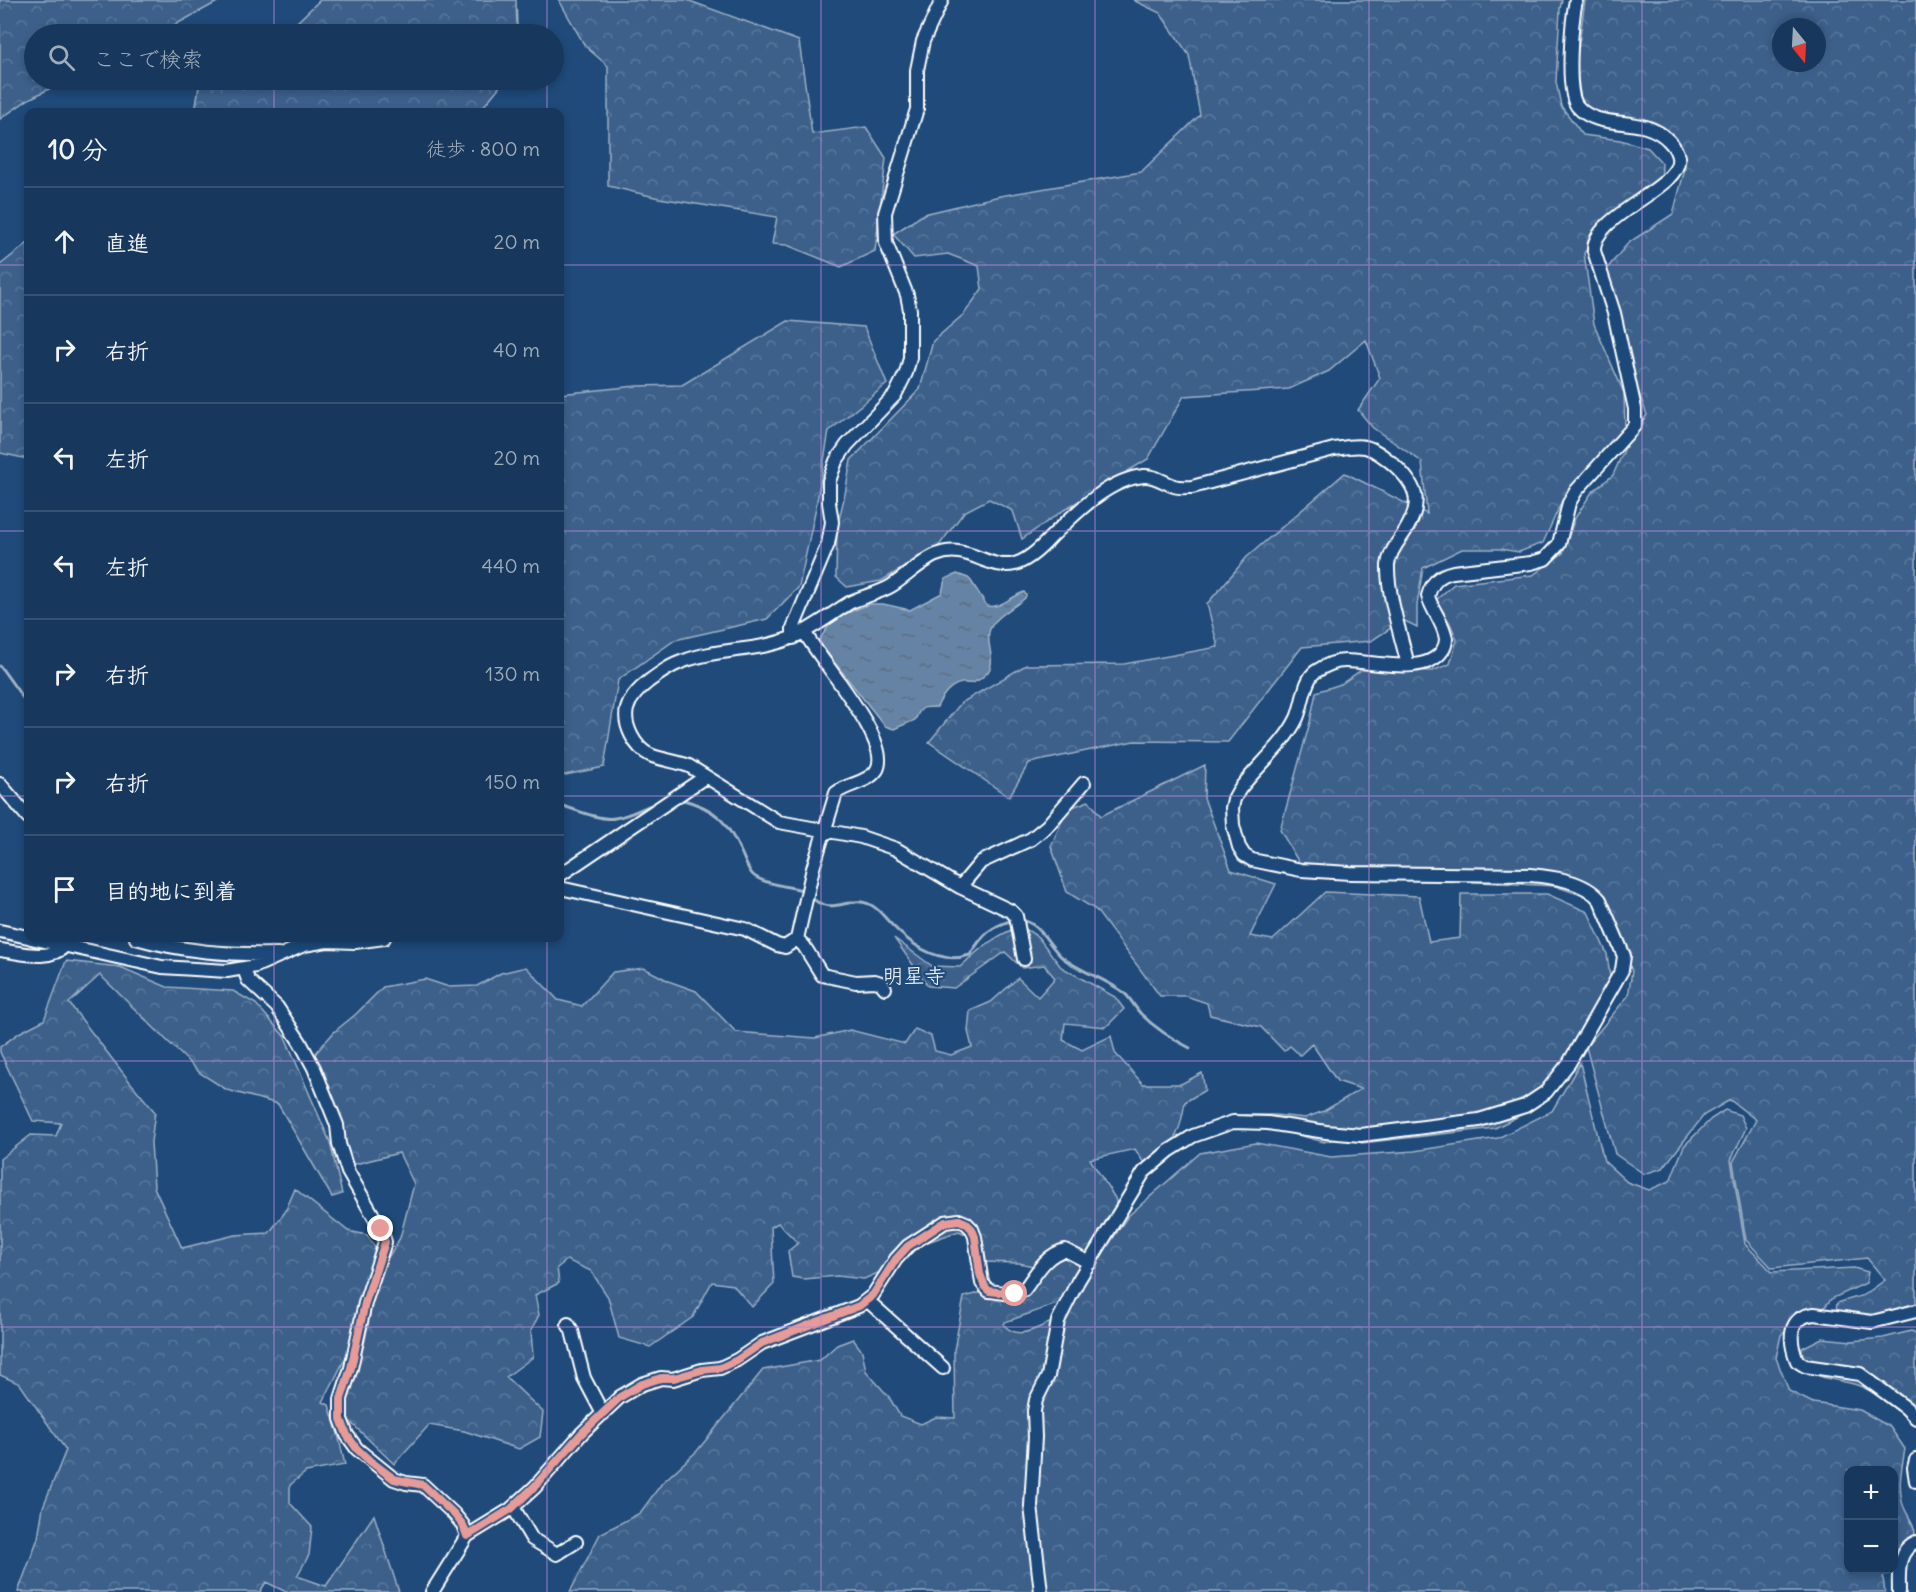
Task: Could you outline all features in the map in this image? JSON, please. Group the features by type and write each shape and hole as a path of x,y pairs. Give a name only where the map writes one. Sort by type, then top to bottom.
{"street":[{"path":"564,889 745,929 777,945 784,946 797,939 813,868 836,793 842,788 870,777 877,770 881,759 873,735 858,709 810,644 793,628 828,544 832,522 829,481 836,461 847,445 895,395 906,373 910,358 910,310 907,295 886,243 885,213 917,109 917,70 923,41 942,0"},
{"path":"1041,1592 1031,1506 1036,1400 1048,1376 1058,1321 1078,1281 1144,1172 1169,1151 1193,1136 1233,1122 1268,1123 1361,1135 1479,1120 1532,1103 1546,1092 1569,1063 1622,970 1624,956 1600,900 1587,890 1557,877 1301,870 1252,860 1244,855 1239,847 1233,825 1232,808 1234,799 1252,773 1290,731 1303,703 1307,683 1312,674 1326,665 1343,661 1421,665 1438,657 1446,645 1443,629 1428,596 1437,579 1453,572 1531,563 1545,559 1559,544 1569,503 1576,491 1635,425 1635,409 1614,313 1594,251 1594,244 1608,224 1669,178 1678,167 1678,156 1672,144 1661,132 1647,126 1604,120 1587,115 1576,106 1571,92 1570,71 1576,0"},
{"path":"1024,959 1016,916 1011,911 960,887 896,849 861,837 779,822 689,766 649,754 637,745 629,730 625,716 629,702 643,685 663,671 684,661 708,654 749,649 798,634 852,602 885,590 934,555 965,552 998,564 1008,565 1027,559 1080,508 1128,480 1146,476 1176,487 1192,487 1356,445 1364,446 1382,455 1410,481 1416,495 1414,511 1406,530 1393,549 1388,564 1391,592 1408,665"},
{"path":"564,872 705,777"},
{"path":"960,887 981,862 1031,839 1047,826 1084,783"},
{"path":"0,784 24,812"},
{"path":"0,931 24,936"},
{"path":"797,939 822,975 856,982 875,981 881,983 885,988"},
{"path":"52,942 162,967 194,970 244,969 304,945 321,942"},
{"path":"150,942 196,952 235,955 282,954"},
{"path":"0,950 39,955 53,954 66,945"},
{"path":"244,969 248,980 277,1007 314,1068 337,1125 339,1144 348,1172 381,1229 385,1242 365,1303 351,1368 341,1399 341,1419 347,1435 357,1449 394,1479 423,1485 454,1514 463,1525 467,1536"},
{"path":"432,1592 467,1536 513,1507 620,1397 642,1384 661,1378 674,1378 702,1370 720,1368 737,1360 762,1343 859,1306 868,1301 896,1259 908,1246 945,1222 966,1223 972,1229 982,1283 989,1291 1015,1294 1020,1292 1055,1252 1065,1250 1090,1263"},
{"path":"868,1301 943,1368"},
{"path":"1916,1311 1872,1322 1814,1314 1805,1315 1796,1321 1792,1331 1792,1343 1797,1361 1805,1366 1860,1374 1916,1418"},
{"path":"567,1324 572,1331 584,1378 603,1414"},
{"path":"1916,1460 1914,1468 1916,1480"},
{"path":"513,1507 532,1539 556,1554 576,1542"},
{"path":"1899,1592 1901,1556 1905,1548 1916,1542"}],"green space":[{"path":"0,0 221,0 177,24 24,24 24,90 47,90 0,119"},
{"path":"320,0 516,0 517,24 294,24"},
{"path":"559,0 687,0 799,41 812,134 866,127 886,158 875,251 841,267 787,245 772,244 777,217 659,198 608,186 608,66 585,46"},
{"path":"1133,0 1562,0 1556,82 1561,106 1583,135 1620,140 1648,148 1662,163 1661,188 1608,222 1584,253 1594,324 1624,393 1625,428 1562,501 1543,543 1519,552 1500,549 1462,549 1423,568 1417,605 1417,627 1403,620 1371,641 1302,647 1228,742 1134,741 1029,763 1009,797 929,742 961,703 1026,665 1124,664 1218,647 1207,604 1247,557 1345,473 1427,514 1422,462 1373,428 1358,410 1380,378 1366,340 1329,371 1289,389 1184,396 1148,459 1064,510 1022,539 1013,511 989,499 964,512 938,547 881,581 847,587 836,577 837,528 851,460 920,389 933,341 964,314 982,289 979,266 948,254 914,258 893,234 924,214 1000,196 1141,172 1200,115 1189,55 1160,13"},
{"path":"1585,0 1916,0 1916,1306 1911,1304 1871,1321 1835,1319 1837,1303 1864,1295 1885,1280 1867,1258 1772,1268 1746,1240 1733,1162 1756,1120 1730,1100 1704,1115 1663,1168 1644,1174 1615,1154 1586,1047 1628,996 1632,971 1601,902 1555,886 1305,873 1280,830 1316,692 1341,684 1364,668 1432,671 1450,664 1457,640 1436,600 1454,584 1533,575 1563,553 1575,518 1592,492 1613,475 1629,439 1647,415 1616,329 1602,275 1628,243 1673,214 1685,169 1657,135 1585,116 1572,94"},
{"path":"198,90 497,90 482,108 196,108"},
{"path":"24,246 24,458 0,453 0,265"},
{"path":"788,321 864,327 887,384 829,431 799,587 767,619 675,640 618,680 604,767 564,775 564,394 636,386 682,385"},
{"path":"1205,765 1204,798 1231,870 1276,884 1250,936 1273,940 1325,892 1419,896 1429,942 1460,938 1461,894 1547,894 1588,912 1607,954 1610,977 1587,1029 1557,1083 1527,1112 1495,1128 1362,1143 1342,1137 1324,1142 1280,1130 1237,1127 1244,1115 1305,1118 1324,1111 1361,1089 1337,1081 1312,1044 1300,1055 1290,1046 1284,1051 1261,1027 1210,1015 1207,1003 1186,996 1160,996 1096,910 1067,892 1051,846 1067,809 1089,801 1101,816"},
{"path":"1021,926 1038,937 1061,967 1115,997 1124,1009 1106,1027 1065,1023 1063,1040 1082,1050 1111,1036 1115,1053 1143,1084 1181,1084 1202,1073 1205,1090 1185,1102 1174,1140 1147,1168 1135,1149 1090,1159 1115,1198 1118,1210 1089,1257 1072,1248 1060,1247 1033,1266 1019,1263 982,1262 976,1239 959,1231 899,1252 885,1270 864,1279 837,1276 804,1279 792,1277 788,1251 798,1243 778,1223 771,1227 774,1284 752,1307 733,1285 712,1282 693,1317 650,1347 619,1338 608,1297 591,1271 567,1260 557,1268 559,1283 535,1295 539,1315 531,1331 533,1357 506,1377 543,1412 540,1437 519,1449 464,1431 429,1425 394,1464 338,1410 364,1345 375,1287 383,1266 400,1238 414,1184 399,1153 347,1166 309,1061 334,1032 383,987 425,979 449,987 477,986 501,973 526,967 558,1000 582,1006 613,972 644,968 671,982 696,991 736,1032 815,1038 850,1030 905,1044 915,1029 931,1036 935,1051 951,1055 972,1047 968,1031 970,1011 991,1002 1018,978 1038,997 1055,978 1044,965 1022,968 1005,952 954,988 928,986 894,938 932,966 960,967 988,943"},
{"path":"66,961 120,967 167,987 233,991 256,1004 285,1037 330,1142 342,1194 332,1197 278,1104 227,1090 200,1073 100,975 69,1003 155,1112 151,1142 154,1187 182,1248 235,1235 269,1233 285,1212 295,1189 348,1231 367,1235 376,1249 375,1268 355,1339 323,1402 329,1405 345,1465 306,1472 290,1485 290,1503 312,1527 309,1555 297,1576 326,1586 374,1515 399,1592 286,1592 266,1582 260,1592 18,1592 38,1538 43,1507 66,1450 20,1384 0,1375 0,1159 31,1135 56,1136 61,1123 33,1121 0,1052 0,1047 19,1033 44,1020"},
{"path":"1580,1063 1604,1161 1627,1182 1649,1190 1670,1181 1684,1146 1711,1119 1725,1110 1740,1115 1746,1128 1731,1160 1745,1244 1772,1272 1854,1268 1868,1272 1866,1283 1831,1299 1817,1317 1805,1318 1781,1335 1776,1358 1789,1391 1813,1403 1860,1410 1890,1427 1905,1449 1900,1488 1903,1505 1914,1527 1915,1536 1898,1552 1898,1466 1844,1466 1844,1574 1885,1574 1883,1578 1885,1592 1044,1592 1036,1511 1037,1410 1060,1331 1073,1297 1128,1216 1200,1153 1256,1143 1331,1157 1414,1151 1498,1138 1552,1111"},
{"path":"1063,1255 1079,1262 1082,1269 1060,1303 1005,1322 1004,1325 1009,1330 1021,1333 1052,1322 1045,1369 1034,1392 1027,1415 1031,1428 1026,1480 1026,1516 1037,1592 570,1592 600,1534 640,1513 662,1483 697,1451 763,1370 820,1360 837,1345 853,1339 862,1351 866,1371 889,1397 900,1416 921,1424 936,1417 955,1418 954,1350 964,1297 983,1292 1014,1298 1054,1257"},
{"path":"1911,1331 1916,1333 1916,1425 1869,1391 1856,1385 1814,1374 1804,1362 1802,1348 1822,1338 1852,1341 1883,1338"}],"water":[{"path":"957,574 971,581 987,606 997,606 1024,592 1026,595 990,629 991,663 985,675 973,682 953,686 937,707 923,708 915,720 894,729 885,726 819,643 819,640 830,624 845,614 869,604 883,604 910,610 942,593 945,579"}],"waterway":[{"path":"0,666 24,699"},
{"path":"680,799 703,807 725,824 753,875 770,883 806,891"},
{"path":"564,806 595,816 615,818 659,802"},
{"path":"810,896 826,905 856,902 871,905 908,940 927,952 948,957 970,955 988,932 998,925 1013,920"},
{"path":"1020,920 1039,930 1063,958 1123,992 1152,1024 1190,1048"}],"district":[{"name":"明星寺","path":"914,976"}],"route":[{"path":"381,1229 385,1242 365,1303 351,1368 341,1399 341,1419 347,1435 357,1449 394,1479 423,1485 454,1514 463,1525 467,1536 476,1528 511,1509 535,1486 582,1433 620,1397 642,1384 661,1378 674,1378 702,1370 720,1368 737,1360 762,1343 859,1306 873,1295 896,1259 908,1246 945,1222 959,1220 972,1229 982,1283 985,1287 989,1291 1015,1294"}]}
